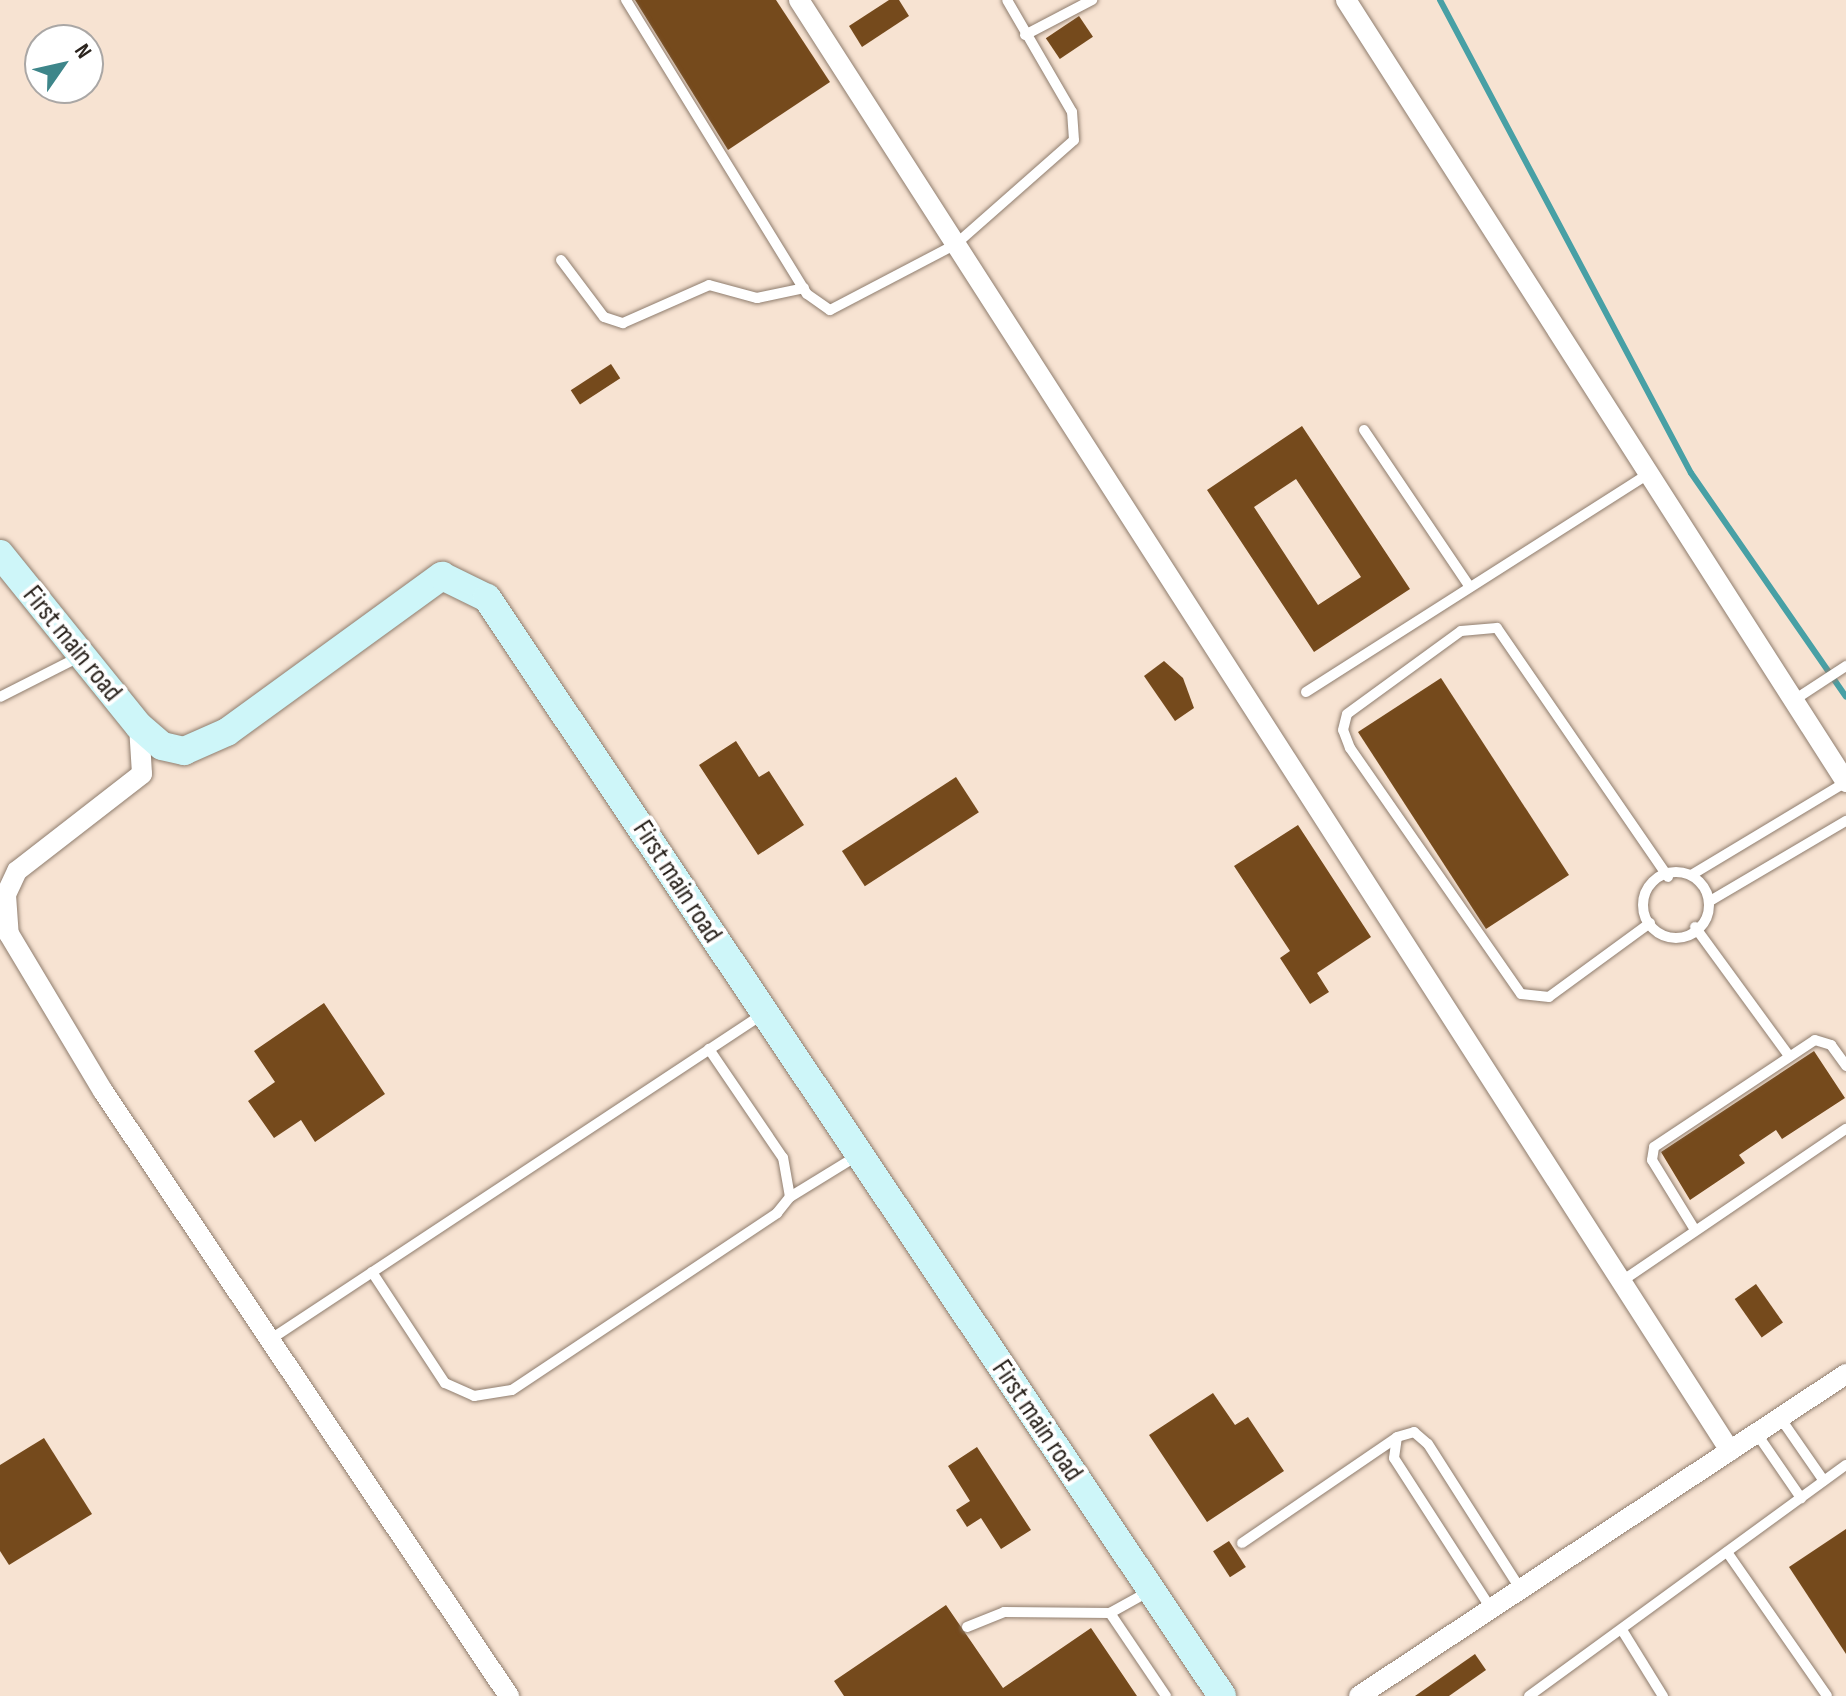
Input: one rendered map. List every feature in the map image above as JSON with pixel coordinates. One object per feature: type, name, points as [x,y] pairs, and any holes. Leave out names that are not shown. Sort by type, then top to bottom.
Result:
[{"type":"street","points":[[799,0],[1730,1451]]},
{"type":"street","points":[[1346,0],[1645,476],[1791,703],[1846,782]]},
{"type":"street","name":"First main road","points":[[0,554],[139,726],[173,750],[212,742],[442,576],[487,598],[1222,1696]]},
{"type":"street","points":[[139,726],[142,774],[17,871],[6,895],[9,934],[103,1091],[509,1696]]},
{"type":"street","points":[[1359,1696],[1519,1587],[1846,1374]]},
{"type":"lane","points":[[626,0],[804,288],[819,307],[844,308],[956,244],[1074,140],[1072,112],[1007,0]]},
{"type":"lane","points":[[1025,35],[1092,0]]},
{"type":"lane","points":[[561,260],[604,317],[623,323],[709,285],[757,298],[804,288]]},
{"type":"lane","points":[[1364,430],[1470,587]]},
{"type":"lane","points":[[1306,692],[1645,476]]},
{"type":"lane","points":[[1650,923],[1549,997],[1521,994],[1350,748],[1343,730],[1347,714],[1461,631],[1497,628],[1668,877]]},
{"type":"lane","points":[[0,697],[81,656]]},
{"type":"lane","points":[[1791,703],[1846,666]]},
{"type":"lane","points":[[1693,874],[1846,782]]},
{"type":"lane","points":[[1710,901],[1846,821]]},
{"type":"lane","points":[[1684,870],[1693,874],[1710,901],[1712,912],[1695,927],[1669,941],[1650,923],[1640,896],[1684,870]]},
{"type":"lane","points":[[1695,927],[1789,1056]]},
{"type":"lane","points":[[271,1339],[763,1014]]},
{"type":"lane","points":[[1695,1230],[1652,1160],[1654,1147],[1789,1056],[1823,1041],[1846,1066]]},
{"type":"lane","points":[[709,1049],[783,1158],[790,1197]]},
{"type":"lane","points":[[1622,1281],[1846,1129]]},
{"type":"lane","points":[[372,1272],[445,1383],[458,1394],[494,1395],[512,1390],[764,1222],[790,1197],[858,1155]]},
{"type":"lane","points":[[1781,1419],[1824,1481]]},
{"type":"lane","points":[[1242,1543],[1397,1437],[1414,1432],[1428,1444],[1519,1587]]},
{"type":"lane","points":[[1757,1434],[1801,1498]]},
{"type":"lane","points":[[1397,1437],[1394,1458],[1490,1607]]},
{"type":"lane","points":[[1529,1696],[1846,1465]]},
{"type":"lane","points":[[1727,1552],[1827,1696]]},
{"type":"lane","points":[[967,1627],[1004,1612],[1110,1613],[1151,1590]]},
{"type":"lane","points":[[1110,1613],[1166,1696]]},
{"type":"lane","points":[[1622,1630],[1663,1696]]},
{"type":"building","points":[[635,0],[776,0],[830,82],[728,150]]},
{"type":"building","points":[[889,0],[899,0],[909,16],[862,47],[849,26]]},
{"type":"building","points":[[1079,16],[1093,37],[1060,59],[1046,38]]},
{"type":"building","points":[[611,364],[620,378],[580,404],[571,390]]},
{"type":"building","points":[[1302,426],[1410,589],[1314,652],[1207,490]],"holes":[[[1296,479],[1361,577],[1318,605],[1254,507]]]},
{"type":"building","points":[[1164,661],[1183,678],[1194,708],[1175,721],[1144,676]]},
{"type":"building","points":[[1441,678],[1569,875],[1486,929],[1358,732]]},
{"type":"building","points":[[736,741],[759,777],[769,771],[804,825],[758,855],[699,765]]},
{"type":"building","points":[[956,777],[979,812],[865,886],[842,851]]},
{"type":"building","points":[[1298,825],[1371,937],[1317,973],[1329,992],[1310,1004],[1280,958],[1290,951],[1234,866]]},
{"type":"building","points":[[324,1003],[385,1094],[315,1142],[301,1120],[274,1138],[248,1101],[275,1082],[254,1051]]},
{"type":"building","points":[[1814,1051],[1845,1098],[1782,1139],[1776,1130],[1739,1155],[1745,1163],[1690,1200],[1661,1152]]},
{"type":"building","points":[[1756,1284],[1783,1323],[1762,1337],[1735,1299]]},
{"type":"building","points":[[1213,1393],[1235,1425],[1248,1417],[1284,1471],[1207,1522],[1149,1435]]},
{"type":"building","points":[[44,1438],[92,1514],[9,1565],[0,1551],[0,1465]]},
{"type":"building","points":[[977,1447],[1031,1530],[1001,1549],[981,1518],[967,1527],[956,1510],[970,1501],[948,1466]]},
{"type":"building","points":[[1846,1529],[1846,1654],[1789,1567]]},
{"type":"building","points":[[1229,1541],[1246,1567],[1230,1577],[1213,1551]]},
{"type":"building","points":[[946,1605],[1003,1688],[1091,1628],[1137,1696],[844,1696],[834,1681]]},
{"type":"building","points":[[1475,1654],[1486,1670],[1449,1696],[1415,1696]]},
{"type":"waterway","points":[[1440,0],[1691,473],[1846,697]]}]
